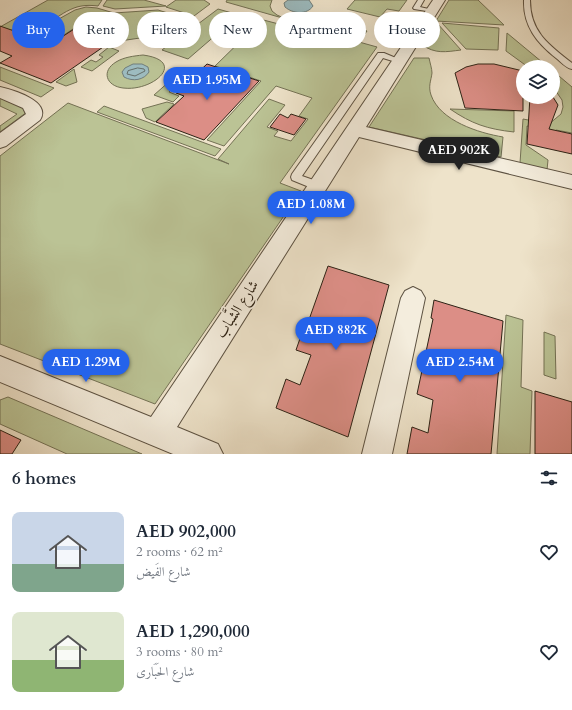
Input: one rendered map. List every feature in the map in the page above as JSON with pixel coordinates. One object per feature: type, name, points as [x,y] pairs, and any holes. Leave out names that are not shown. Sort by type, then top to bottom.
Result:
[{"type":"street","name":"شارع الشَّباب","points":[[157,433],[400,61],[430,4]]},
{"type":"street","points":[[0,92],[29,104],[32,106],[34,113],[34,116],[0,142]]},
{"type":"street","points":[[354,130],[572,182]]},
{"type":"street","points":[[377,454],[413,298]]},
{"type":"street","points":[[0,369],[208,454]]},
{"type":"lane","points":[[527,0],[527,17],[536,34],[572,67]]},
{"type":"lane","points":[[318,186],[296,177],[381,55],[400,61]]},
{"type":"green space","points":[[48,0],[102,0],[98,6],[80,6],[65,12],[27,12]]},
{"type":"green space","points":[[107,0],[144,0],[166,6],[115,9],[103,6]]},
{"type":"green space","points":[[176,0],[204,0],[210,4],[199,12],[182,12],[166,7]]},
{"type":"green space","points":[[227,0],[272,0],[270,6],[275,16],[267,14],[267,12],[261,12],[226,2]]},
{"type":"green space","points":[[355,0],[407,0],[399,11],[387,9],[384,12],[374,12],[374,16],[366,14],[366,12],[347,9]]},
{"type":"green space","points":[[449,0],[478,0],[504,25],[440,21],[440,15]]},
{"type":"green space","points":[[86,7],[97,8],[111,12],[73,12],[73,29],[65,34],[65,16],[75,10]]},
{"type":"green space","points":[[218,9],[228,12],[214,12]]},
{"type":"green space","points":[[158,10],[164,12],[137,12],[137,38],[129,40],[129,12]]},
{"type":"green space","points":[[209,16],[209,41],[201,48],[201,22]]},
{"type":"green space","points":[[12,20],[12,30],[0,37],[0,27]]},
{"type":"green space","points":[[267,21],[275,23],[275,48],[366,48],[366,44],[376,48],[280,183],[301,191],[155,404],[0,344],[0,156],[68,103],[229,164],[218,159],[269,99],[285,105],[267,127],[278,131],[274,136],[291,141],[308,119],[299,116],[312,98],[276,86],[224,146],[207,140],[261,81],[215,66],[233,48],[267,48]]},
{"type":"green space","points":[[442,23],[499,28],[498,50],[466,49]]},
{"type":"green space","points":[[440,26],[461,50],[445,52],[427,48],[440,48]]},
{"type":"green space","points":[[507,33],[540,60],[518,60],[506,51]]},
{"type":"green space","points":[[108,48],[119,51],[92,71],[81,67],[91,60],[96,62],[103,57],[99,55]]},
{"type":"green space","points":[[165,48],[201,48],[188,59],[162,50]]},
{"type":"green space","points":[[143,55],[156,58],[163,63],[164,69],[161,75],[154,81],[134,88],[123,88],[117,87],[109,81],[107,74],[108,70],[116,62],[133,56]]},
{"type":"green space","points":[[414,58],[429,58],[432,73],[430,92],[436,104],[443,112],[451,119],[472,129],[503,137],[501,157],[369,127]]},
{"type":"green space","points":[[0,67],[54,88],[41,97],[0,80]]},
{"type":"green space","points":[[74,69],[77,82],[66,86],[56,82]]},
{"type":"green space","points":[[179,73],[186,75],[181,81],[192,85],[188,88],[177,84],[169,92],[179,96],[173,102],[154,95]]},
{"type":"green space","points":[[560,77],[572,87],[572,133],[556,130],[555,132],[527,126],[526,145],[548,160],[547,170],[520,163],[523,119],[549,124],[561,114],[563,107],[560,97]]},
{"type":"green space","points":[[0,98],[26,109],[27,112],[0,132],[0,126],[17,114],[0,106]]},
{"type":"green space","points":[[167,102],[174,104],[155,122],[146,118],[142,109]]},
{"type":"green space","points":[[104,106],[221,149],[215,156],[97,112]]},
{"type":"green space","points":[[450,109],[514,111],[514,132],[480,125]]},
{"type":"green space","points":[[506,315],[523,320],[521,387],[532,391],[530,454],[497,454]]},
{"type":"green space","points":[[544,332],[555,336],[556,379],[544,375]]},
{"type":"green space","points":[[8,397],[142,454],[67,454],[0,424],[0,400]]},
{"type":"water","points":[[288,0],[309,0],[313,6],[307,11],[296,12],[285,7],[284,3]]},
{"type":"water","points":[[133,64],[142,64],[148,67],[149,72],[144,77],[135,80],[127,79],[124,77],[122,72],[125,68]]},
{"type":"building","points":[[0,26],[12,30],[12,48],[65,48],[65,35],[73,30],[73,48],[102,48],[51,83],[0,63],[12,56],[0,51]]},
{"type":"building","points":[[207,64],[259,81],[204,140],[156,122],[184,96],[176,93]]},
{"type":"building","points":[[478,64],[494,64],[516,69],[516,104],[523,104],[523,111],[465,108],[455,73],[466,67]]},
{"type":"building","points":[[530,104],[557,104],[549,129],[572,134],[572,154],[527,144]]},
{"type":"building","points":[[280,114],[288,118],[291,114],[306,119],[294,135],[270,127]]},
{"type":"building","points":[[328,266],[389,285],[348,437],[276,408],[286,379],[300,385],[311,355],[296,350],[303,330],[305,331]]},
{"type":"building","points":[[434,300],[503,321],[491,454],[407,454],[412,427],[428,433],[433,400],[417,394],[433,319],[431,318]]},
{"type":"building","points":[[535,391],[572,402],[572,454],[535,454]]},
{"type":"building","points":[[0,430],[21,440],[12,454],[0,454]]}]
